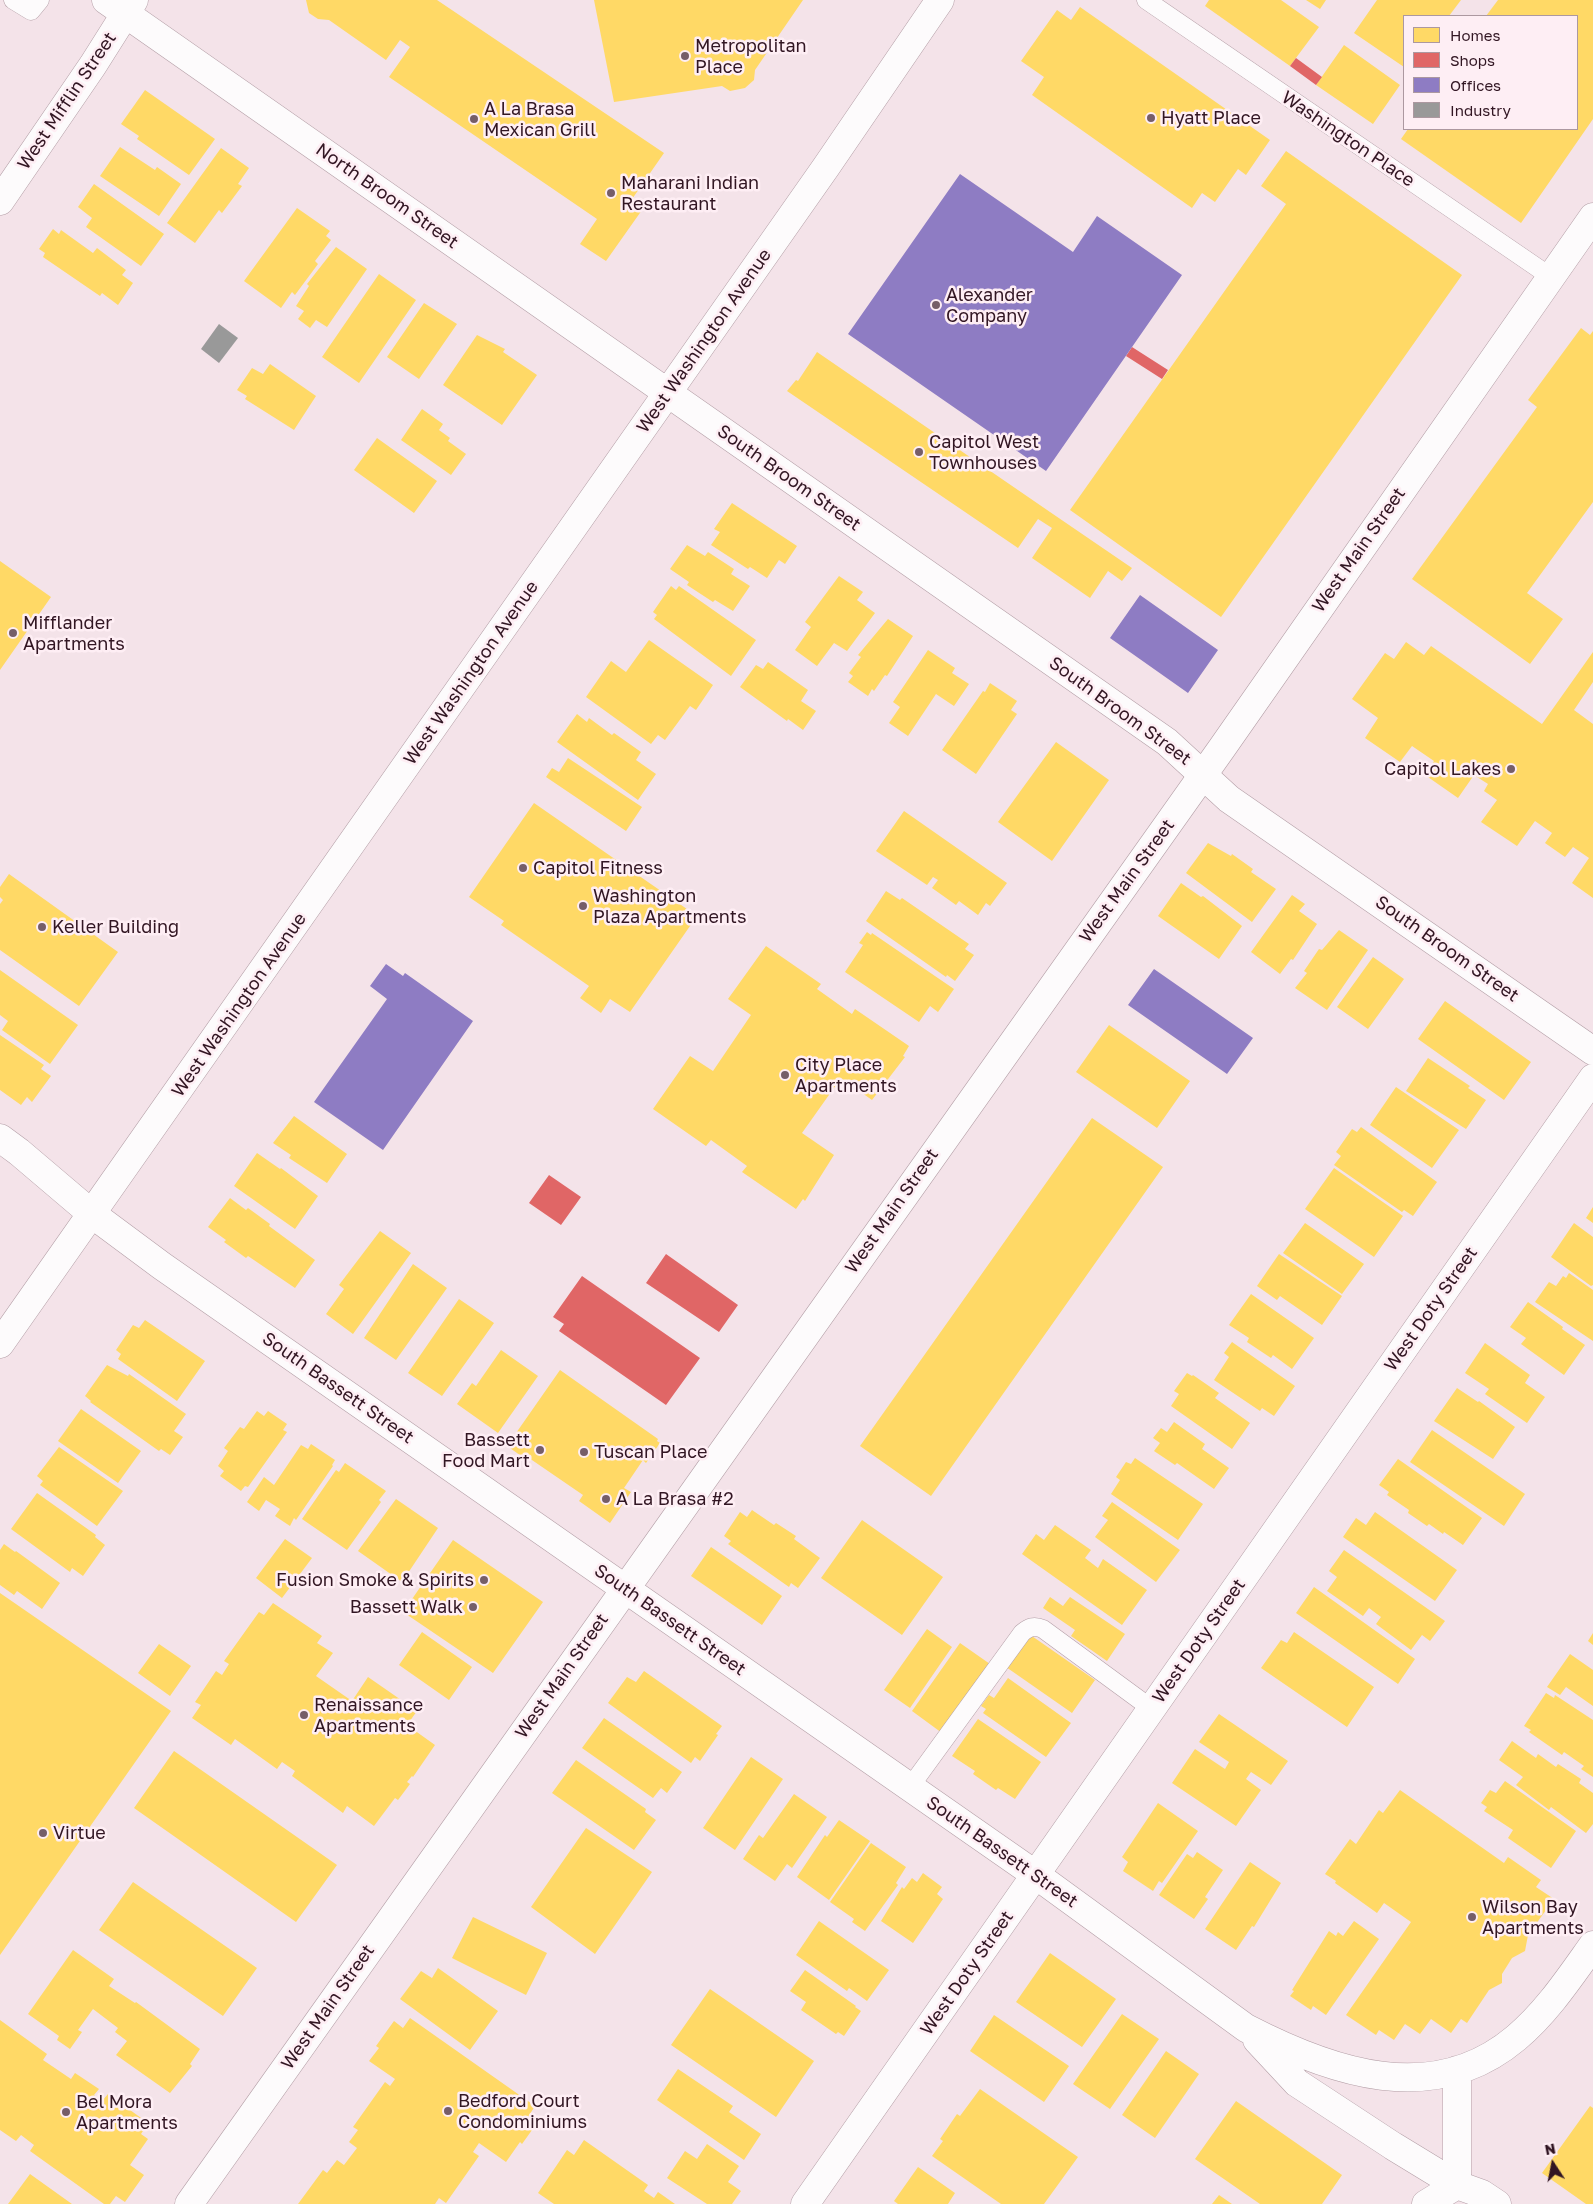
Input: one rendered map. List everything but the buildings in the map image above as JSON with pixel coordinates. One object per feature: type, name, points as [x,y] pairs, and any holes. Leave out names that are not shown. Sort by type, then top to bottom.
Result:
[{"type":"street","name":"West Washington Avenue","points":[[0,1344],[826,168],[940,0]]},
{"type":"street","name":"North Broom Street","points":[[122,4],[668,392]]},
{"type":"street","name":"West Mifflin Street","points":[[0,201],[93,65],[122,4]]},
{"type":"street","name":"West Main Street","points":[[189,2204],[1203,773],[1593,217]]},
{"type":"street","name":"South Broom Street","points":[[668,392],[1167,742],[1203,773],[1229,799],[1593,1051]]},
{"type":"street","name":"West Doty Street","points":[[805,2204],[1593,1078]]},
{"type":"street","name":"South Bassett Street","points":[[0,1138],[92,1214],[162,1266],[1036,1874],[1246,2028]]},
{"type":"street","points":[[1246,2028],[1282,2047],[1349,2071],[1375,2076],[1416,2078],[1457,2070],[1496,2052],[1516,2038],[1548,2005],[1593,1944]]},
{"type":"street","points":[[1246,2028],[1297,2083],[1393,2146],[1457,2185],[1482,2194],[1497,2204]]},
{"type":"street","points":[[1457,2070],[1457,2185]]},
{"type":"street","points":[[1426,2204],[1457,2185]]},
{"type":"lane","points":[[13,0],[31,11],[40,0]]},
{"type":"lane","name":"Washington Place","points":[[1146,0],[1551,277]]},
{"type":"lane","points":[[910,1787],[1022,1633],[1028,1628],[1036,1626],[1043,1629],[1152,1708]]},
{"type":"place","name":"Metropolitan Place","points":[[685,56]]},
{"type":"place","name":"Hyatt Place","points":[[1151,118]]},
{"type":"place","name":"A La Brasa Mexican Grill","points":[[474,119]]},
{"type":"place","name":"Maharani Indian Restaurant","points":[[611,193]]},
{"type":"place","name":"Alexander Company","points":[[936,305]]},
{"type":"place","name":"Capitol West Townhouses","points":[[919,452]]},
{"type":"place","name":"Mifflander Apartments","points":[[13,633]]},
{"type":"place","name":"Capitol Lakes","points":[[1511,769]]},
{"type":"place","name":"Capitol Fitness","points":[[523,868]]},
{"type":"place","name":"Washington Plaza Apartments","points":[[583,906]]},
{"type":"place","name":"Keller Building","points":[[42,927]]},
{"type":"place","name":"City Place Apartments","points":[[785,1075]]},
{"type":"place","name":"Bassett Food Mart","points":[[540,1450]]},
{"type":"place","name":"Tuscan Place","points":[[584,1452]]},
{"type":"place","name":"A La Brasa #2","points":[[606,1499]]},
{"type":"place","name":"Fusion Smoke & Spirits","points":[[484,1580]]},
{"type":"place","name":"Bassett Walk","points":[[473,1607]]},
{"type":"place","name":"Renaissance Apartments","points":[[304,1715]]},
{"type":"place","name":"Virtue","points":[[43,1833]]},
{"type":"place","name":"Wilson Bay Apartments","points":[[1472,1917]]},
{"type":"place","name":"Bedford Court Condominiums","points":[[448,2111]]},
{"type":"place","name":"Bel Mora Apartments","points":[[66,2112]]}]
